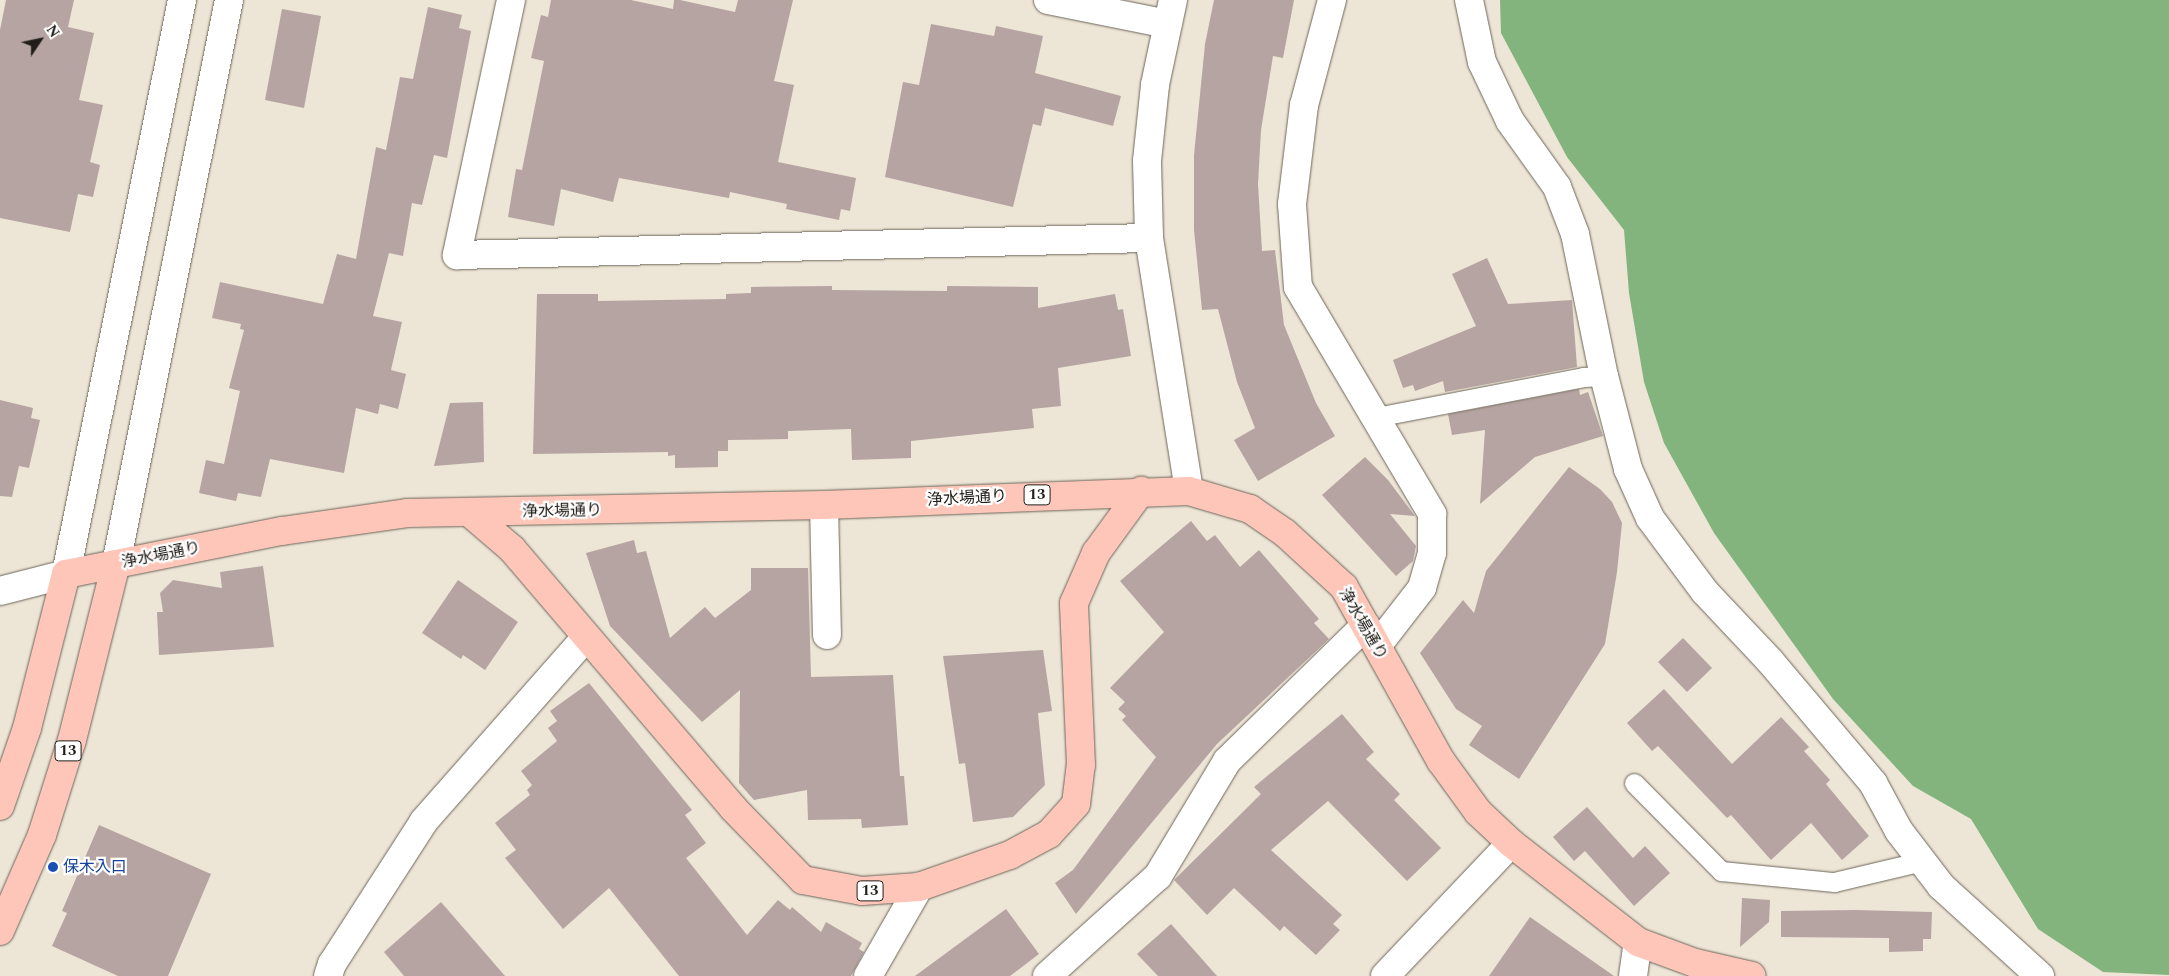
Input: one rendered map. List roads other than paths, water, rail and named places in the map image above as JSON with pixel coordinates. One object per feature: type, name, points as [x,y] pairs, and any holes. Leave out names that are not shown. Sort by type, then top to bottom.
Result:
[{"type":"main road","name":"浄水場通り","points":[[66,574],[282,531],[407,513],[470,514],[824,505],[1141,491],[1189,491],[1250,509],[1285,533],[1344,587],[1441,761],[1478,812],[1511,844],[1638,942],[1695,963],[1752,976]]},
{"type":"main road","name":"13","points":[[470,514],[512,549],[733,808],[802,880],[862,891],[919,887],[1010,855],[1050,834],[1076,804],[1081,764],[1074,603],[1096,553],[1122,521],[1141,491]]},
{"type":"main road","name":"13","points":[[0,930],[44,827],[72,740],[116,564]]},
{"type":"main road","points":[[0,806],[27,728],[66,574]]},
{"type":"street","points":[[0,591],[66,574],[182,0]]},
{"type":"street","points":[[116,564],[229,0]]},
{"type":"street","points":[[510,0],[457,255],[1149,238]]},
{"type":"street","points":[[1048,0],[1171,12],[1155,85],[1147,161],[1149,238],[1189,491]]},
{"type":"street","points":[[1047,976],[1158,876],[1227,761],[1371,636],[1422,588],[1432,543],[1432,514],[1298,287],[1292,204],[1304,106],[1332,0]]},
{"type":"street","points":[[1469,0],[1482,62],[1510,121],[1556,187],[1575,234],[1604,376],[1628,469],[1650,518],[1705,592],[1770,661],[1873,783],[1899,831],[1941,886],[2040,976]]},
{"type":"street","points":[[824,505],[827,635]]},
{"type":"street","points":[[334,972],[424,821],[586,637]]},
{"type":"street","points":[[1385,976],[1511,844]]},
{"type":"street","points":[[868,976],[919,887]]},
{"type":"street","points":[[1633,976],[1638,942]]},
{"type":"lane","points":[[1376,418],[1583,377],[1604,376]]},
{"type":"lane","points":[[1634,783],[1721,871],[1834,882],[1922,861]]},
{"type":"place","name":"保木入口","points":[[53,867]]}]
